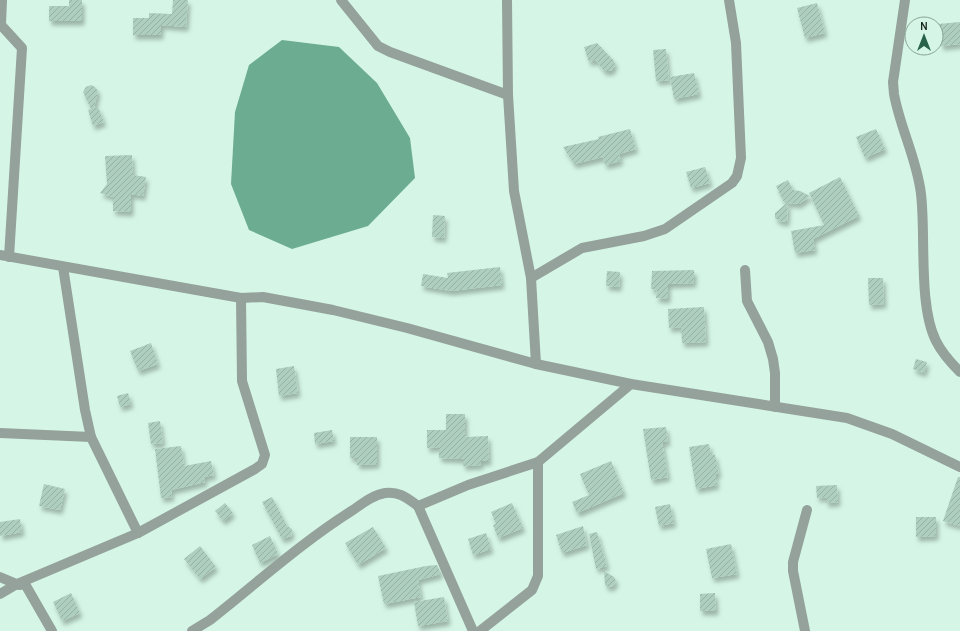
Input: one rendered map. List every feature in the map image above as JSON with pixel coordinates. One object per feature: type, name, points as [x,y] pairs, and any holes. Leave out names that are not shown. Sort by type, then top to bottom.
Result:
[{"type":"street","points":[[2,0],[0,24],[22,48],[5,256],[240,298],[263,297],[333,310],[407,328],[536,364],[631,384],[847,418],[892,434],[960,467]]},
{"type":"street","points":[[342,0],[378,46],[390,52],[508,95]]},
{"type":"street","points":[[507,0],[508,95],[514,191],[531,278],[536,364]]},
{"type":"street","points":[[531,278],[582,248],[644,236],[665,229],[732,183],[737,176],[741,158],[738,70],[729,0]]},
{"type":"street","points":[[905,0],[893,82],[894,94],[921,194],[926,300],[930,326],[936,341],[945,355],[960,372]]},
{"type":"street","points":[[63,267],[85,410],[91,437],[138,533]]},
{"type":"street","points":[[745,270],[747,301],[768,342],[773,358],[775,373],[775,407]]},
{"type":"street","points":[[0,594],[17,584],[138,533],[255,469],[265,459],[242,381],[240,298]]},
{"type":"street","points":[[418,506],[468,485],[538,462],[631,384]]},
{"type":"street","points":[[0,433],[91,437]]},
{"type":"street","points":[[480,631],[532,590],[536,583],[538,576],[538,462]]},
{"type":"street","points":[[192,631],[210,620],[328,525],[373,497],[384,493],[404,495],[418,506],[472,631]]},
{"type":"street","points":[[805,631],[793,571],[793,562],[807,510]]},
{"type":"street","points":[[0,577],[17,584],[26,584],[52,631]]},
{"type":"shaded area","points":[[282,40],[339,47],[377,83],[410,138],[415,178],[368,226],[292,249],[249,230],[231,184],[235,112],[249,65]]},
{"type":"building","points":[[69,0],[82,0],[82,21],[49,21],[49,6],[69,6]]},
{"type":"building","points":[[173,0],[188,0],[186,27],[161,25],[161,35],[133,35],[133,18],[149,18],[149,13],[172,14]]},
{"type":"building","points":[[817,3],[825,33],[805,38],[797,8]]},
{"type":"building","points":[[960,22],[960,44],[944,46],[944,23]]},
{"type":"building","points":[[597,43],[614,61],[615,65],[611,71],[604,71],[596,60],[589,62],[584,47]]},
{"type":"building","points":[[666,49],[669,80],[656,81],[653,50]]},
{"type":"building","points":[[694,73],[699,94],[674,99],[670,77]]},
{"type":"building","points":[[91,85],[98,91],[94,108],[98,107],[104,122],[93,126],[88,110],[91,109],[83,92],[86,87]]},
{"type":"building","points":[[630,129],[636,149],[619,154],[621,161],[605,165],[603,157],[574,164],[563,147],[599,139],[598,137]]},
{"type":"building","points":[[876,129],[885,149],[865,158],[856,137]]},
{"type":"building","points":[[132,155],[133,175],[146,177],[143,196],[131,194],[131,212],[113,211],[113,197],[100,193],[107,184],[105,156]]},
{"type":"building","points":[[705,167],[710,183],[691,188],[686,172]]},
{"type":"building","points":[[840,177],[859,216],[813,239],[815,250],[795,253],[791,231],[824,225],[809,193]]},
{"type":"building","points":[[788,180],[793,190],[800,191],[810,196],[799,204],[788,203],[787,222],[779,221],[775,218],[775,213],[788,202],[784,202],[776,186]]},
{"type":"building","points":[[433,215],[445,216],[444,238],[432,237]]},
{"type":"building","points":[[500,267],[502,285],[451,291],[421,286],[423,274],[448,278],[447,273]]},
{"type":"building","points":[[694,270],[694,283],[668,284],[668,299],[656,298],[657,290],[651,289],[652,271]]},
{"type":"building","points":[[607,271],[620,272],[619,287],[606,286]]},
{"type":"building","points":[[868,278],[883,278],[884,304],[869,305]]},
{"type":"building","points":[[704,307],[706,342],[682,343],[681,327],[669,328],[668,309]]},
{"type":"building","points":[[151,343],[158,364],[138,371],[130,351]]},
{"type":"building","points":[[916,359],[927,362],[924,373],[913,369]]},
{"type":"building","points":[[294,366],[298,393],[279,396],[276,369]]},
{"type":"building","points":[[128,393],[131,404],[120,407],[117,396]]},
{"type":"building","points":[[446,414],[465,414],[465,437],[488,436],[489,461],[481,461],[481,465],[463,466],[463,459],[439,458],[439,447],[427,448],[427,430],[446,430]]},
{"type":"building","points":[[160,421],[163,443],[151,444],[148,423]]},
{"type":"building","points":[[666,427],[668,442],[662,442],[668,477],[651,480],[643,429]]},
{"type":"building","points":[[332,430],[334,441],[315,444],[314,433]]},
{"type":"building","points":[[350,437],[377,437],[377,464],[357,465],[357,458],[350,458]]},
{"type":"building","points":[[709,444],[711,454],[715,455],[719,474],[715,474],[717,485],[696,489],[689,447]]},
{"type":"building","points":[[181,446],[184,466],[211,461],[214,475],[204,477],[205,482],[171,490],[172,497],[161,498],[155,449]]},
{"type":"building","points":[[611,461],[624,493],[577,513],[572,502],[589,495],[580,474]]},
{"type":"building","points":[[958,477],[960,477],[960,526],[943,521]]},
{"type":"building","points":[[44,484],[65,489],[60,510],[39,506]]},
{"type":"building","points":[[837,485],[838,502],[826,503],[826,497],[817,498],[816,486]]},
{"type":"building","points":[[272,497],[287,526],[292,529],[291,536],[282,539],[262,502]]},
{"type":"building","points":[[225,503],[233,513],[223,521],[215,511]]},
{"type":"building","points":[[512,503],[523,528],[498,538],[493,525],[496,524],[491,512]]},
{"type":"building","points":[[670,504],[674,523],[659,526],[655,507]]},
{"type":"building","points":[[916,517],[936,517],[936,536],[916,537]]},
{"type":"building","points":[[20,519],[22,532],[0,536],[0,522]]},
{"type":"building","points":[[583,526],[587,545],[562,553],[556,535]]},
{"type":"building","points":[[373,527],[386,548],[358,565],[345,543]]},
{"type":"building","points":[[597,532],[607,566],[596,569],[589,534]]},
{"type":"building","points":[[486,533],[491,549],[473,555],[468,539]]},
{"type":"building","points":[[270,536],[278,554],[260,563],[252,545]]},
{"type":"building","points":[[731,544],[737,574],[712,578],[706,549]]},
{"type":"building","points":[[200,546],[216,567],[200,579],[184,559]]},
{"type":"building","points":[[437,565],[441,574],[418,580],[421,597],[384,604],[378,576]]},
{"type":"building","points":[[604,571],[614,577],[616,581],[613,586],[608,587],[605,585]]},
{"type":"building","points":[[71,593],[80,613],[62,621],[53,602]]},
{"type":"building","points":[[715,593],[716,611],[700,611],[700,594]]},
{"type":"building","points":[[444,597],[448,621],[418,626],[414,602]]}]
